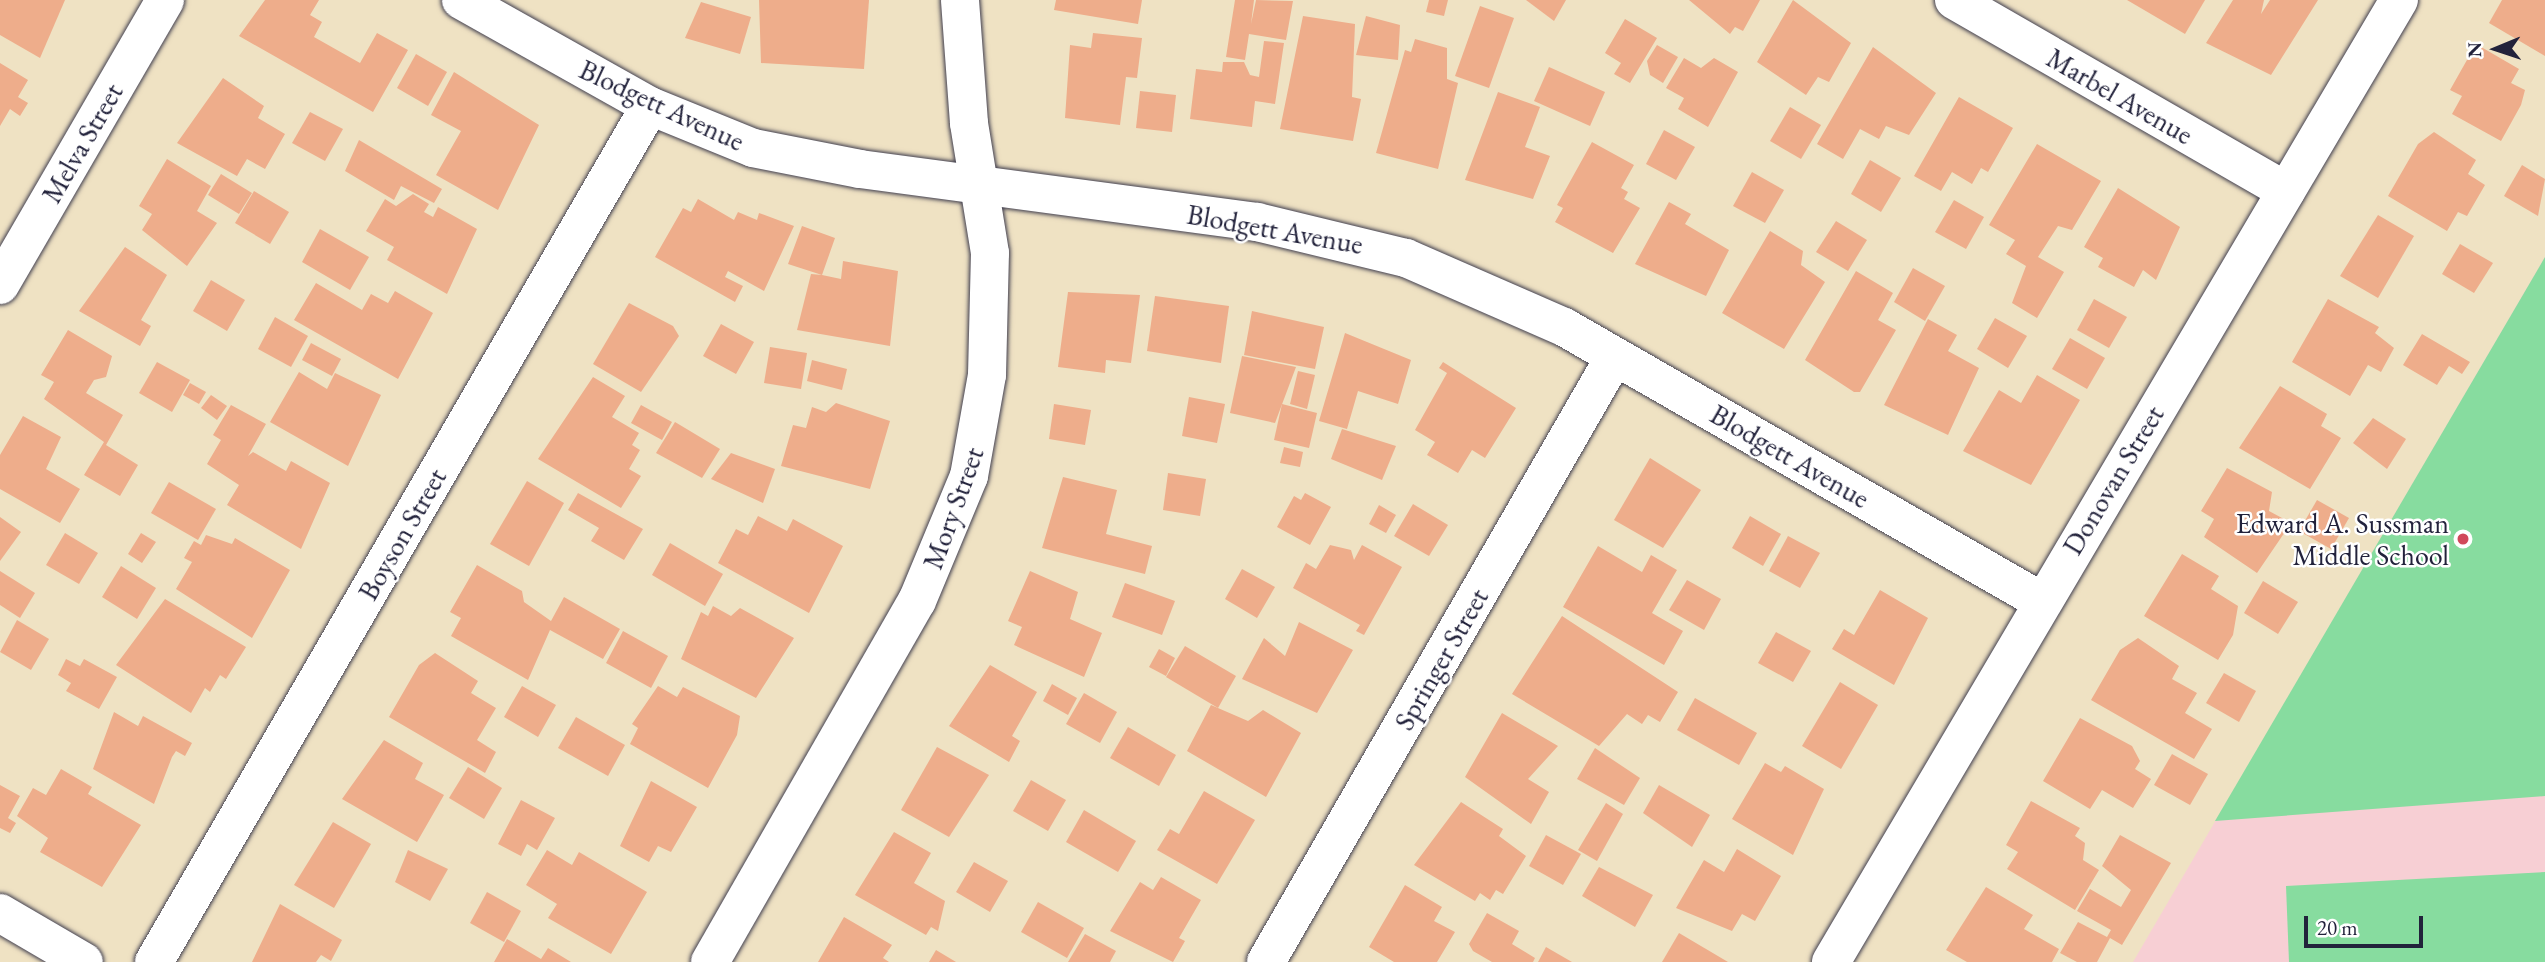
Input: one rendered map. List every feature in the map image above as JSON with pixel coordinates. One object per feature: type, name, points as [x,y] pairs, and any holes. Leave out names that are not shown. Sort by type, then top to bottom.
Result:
[{"type":"street","name":"Melva Street","points":[[0,285],[165,0]]},
{"type":"street","name":"Blodgett Avenue","points":[[461,0],[650,106],[753,148],[979,185],[1257,222],[1368,245],[1500,296],[1615,356],[2041,601]]},
{"type":"street","name":"Mory Street","points":[[710,962],[916,601],[951,528],[981,426],[987,375],[990,253],[979,185],[960,0]]},
{"type":"street","name":"Marbel Avenue","points":[[1954,0],[2286,191]]},
{"type":"street","name":"Donovan Street","points":[[1831,962],[2041,601],[2399,0]]},
{"type":"street","name":"Boyson Street","points":[[154,962],[650,106]]},
{"type":"street","name":"Springer Street","points":[[1266,962],[1615,356]]},
{"type":"street","points":[[0,913],[84,962]]},
{"type":"shaded area","name":"Edward A. Sussman Middle School","points":[[2545,257],[2545,962],[2133,962]]},
{"type":"green space","name":"Edward A. Sussman Middle School","points":[[2545,257],[2545,796],[2215,821]]},
{"type":"green space","points":[[2545,872],[2545,962],[2289,962],[2286,886]]},
{"type":"building","points":[[0,0],[65,0],[40,58],[0,35]]},
{"type":"building","points":[[265,0],[319,0],[310,15],[322,22],[314,37],[360,63],[377,33],[408,50],[373,112],[239,36]]},
{"type":"building","points":[[759,0],[869,0],[864,69],[761,63]]},
{"type":"building","points":[[1056,0],[1142,0],[1138,24],[1054,10]]},
{"type":"building","points":[[1235,0],[1254,0],[1251,24],[1256,0],[1293,1],[1286,40],[1249,34],[1245,60],[1226,57]]},
{"type":"building","points":[[1429,0],[1448,0],[1444,16],[1426,12]]},
{"type":"building","points":[[1526,0],[1566,0],[1554,21]]},
{"type":"building","points":[[1689,0],[1760,0],[1743,31],[1735,27],[1730,34]]},
{"type":"building","points":[[1793,0],[1851,43],[1829,82],[1818,77],[1806,95],[1757,62]]},
{"type":"building","points":[[2127,0],[2205,0],[2185,34]]},
{"type":"building","points":[[2233,0],[2264,0],[2261,14],[2270,0],[2318,0],[2271,75],[2206,43]]},
{"type":"building","points":[[2502,0],[2545,0],[2545,56],[2489,23]]},
{"type":"building","points":[[701,2],[751,17],[740,54],[685,38]]},
{"type":"building","points":[[1480,6],[1514,18],[1489,88],[1455,76]]},
{"type":"building","points":[[1303,16],[1355,24],[1352,97],[1361,99],[1353,141],[1280,129]]},
{"type":"building","points":[[1366,16],[1400,25],[1398,60],[1356,55]]},
{"type":"building","points":[[1625,19],[1657,38],[1630,83],[1614,74],[1621,63],[1605,53]]},
{"type":"building","points":[[1093,33],[1142,38],[1137,78],[1126,77],[1120,125],[1065,118],[1070,45],[1091,48]]},
{"type":"building","points":[[1415,39],[1447,48],[1447,79],[1458,83],[1438,169],[1376,153],[1405,50],[1411,52]]},
{"type":"building","points":[[1264,41],[1284,43],[1275,104],[1255,101],[1252,127],[1190,119],[1196,69],[1222,72],[1223,62],[1244,62],[1250,75],[1259,77]]},
{"type":"building","points":[[2476,44],[2519,69],[2511,83],[2525,90],[2521,105],[2501,141],[2452,114],[2462,96],[2450,90]]},
{"type":"building","points":[[1657,45],[1678,57],[1663,83],[1650,75],[1647,61]]},
{"type":"building","points":[[1873,47],[1936,93],[1909,135],[1886,126],[1879,139],[1860,129],[1843,159],[1817,144]]},
{"type":"building","points":[[416,54],[447,72],[428,106],[397,88]]},
{"type":"building","points":[[1684,58],[1701,68],[1714,58],[1738,72],[1708,127],[1678,109],[1684,98],[1666,88]]},
{"type":"building","points":[[0,63],[28,80],[18,97],[28,103],[20,116],[10,109],[0,126]]},
{"type":"building","points":[[1549,67],[1605,92],[1590,126],[1534,101]]},
{"type":"building","points":[[454,72],[539,125],[498,210],[436,175],[461,131],[431,115]]},
{"type":"building","points":[[223,78],[264,106],[258,118],[285,134],[265,169],[247,159],[237,176],[177,143]]},
{"type":"building","points":[[1140,91],[1176,95],[1172,132],[1136,128]]},
{"type":"building","points":[[1498,92],[1540,107],[1525,147],[1550,156],[1533,199],[1465,180]]},
{"type":"building","points":[[1959,97],[2013,128],[1988,172],[1981,168],[1972,184],[1952,172],[1941,191],[1914,176]]},
{"type":"building","points":[[1790,107],[1821,125],[1801,159],[1770,141]]},
{"type":"building","points":[[310,112],[343,129],[325,161],[292,143]]},
{"type":"building","points":[[1664,130],[1695,147],[1676,180],[1646,164]]},
{"type":"building","points":[[2434,132],[2476,160],[2468,174],[2485,185],[2467,216],[2458,212],[2447,231],[2388,196],[2418,144]]},
{"type":"building","points":[[359,140],[442,189],[434,203],[401,186],[394,200],[345,171]]},
{"type":"building","points":[[1592,142],[1634,165],[1621,188],[1628,192],[1624,199],[1640,208],[1613,253],[1555,222],[1563,208],[1557,205]]},
{"type":"building","points":[[2037,144],[2101,181],[2072,230],[2058,226],[2038,257],[2064,272],[2037,318],[2012,303],[2026,266],[2006,254],[2015,240],[1989,225]]},
{"type":"building","points":[[167,159],[211,186],[197,211],[217,223],[187,266],[142,230],[152,214],[139,206]]},
{"type":"building","points":[[1870,160],[1901,178],[1881,212],[1851,194]]},
{"type":"building","points":[[2522,165],[2545,179],[2538,216],[2504,196]]},
{"type":"building","points":[[1752,172],[1784,190],[1765,223],[1733,206]]},
{"type":"building","points":[[221,174],[252,193],[239,214],[208,195]]},
{"type":"building","points":[[2118,188],[2180,227],[2156,280],[2143,270],[2134,287],[2098,267],[2103,258],[2084,247]]},
{"type":"building","points":[[254,191],[289,212],[270,244],[235,223]]},
{"type":"building","points":[[413,194],[429,204],[424,212],[433,217],[438,207],[477,229],[447,294],[387,260],[394,247],[366,231],[385,199],[396,206]]},
{"type":"building","points":[[698,199],[734,220],[738,212],[757,220],[759,213],[794,226],[764,291],[728,271],[725,277],[743,286],[735,302],[655,257],[683,208],[691,212]]},
{"type":"building","points":[[1954,200],[1984,217],[1966,249],[1935,232]]},
{"type":"building","points":[[1669,202],[1691,214],[1685,224],[1729,250],[1706,296],[1635,264]]},
{"type":"building","points":[[2378,215],[2414,236],[2378,298],[2340,276]]},
{"type":"building","points":[[1836,221],[1867,240],[1848,271],[1816,252]]},
{"type":"building","points":[[802,226],[835,238],[822,275],[788,264]]},
{"type":"building","points":[[320,229],[369,257],[350,290],[302,262]]},
{"type":"building","points":[[1770,231],[1803,251],[1801,265],[1825,282],[1784,349],[1722,313]]},
{"type":"building","points":[[2460,244],[2493,263],[2474,293],[2442,274]]},
{"type":"building","points":[[125,247],[167,275],[141,320],[151,326],[140,346],[79,311]]},
{"type":"building","points":[[843,261],[898,271],[890,346],[797,330],[811,274],[841,279]]},
{"type":"building","points":[[1913,268],[1945,286],[1925,321],[1894,302]]},
{"type":"building","points":[[1856,271],[1893,293],[1878,320],[1896,330],[1860,392],[1854,392],[1805,360]]},
{"type":"building","points":[[211,280],[245,300],[227,331],[193,311]]},
{"type":"building","points":[[316,283],[362,310],[371,294],[388,303],[395,291],[433,313],[398,379],[294,320]]},
{"type":"building","points":[[1068,292],[1140,295],[1131,363],[1106,360],[1105,373],[1058,367]]},
{"type":"building","points":[[1155,296],[1229,306],[1221,363],[1147,351]]},
{"type":"building","points":[[2094,299],[2127,317],[2109,348],[2077,330]]},
{"type":"building","points":[[2328,299],[2379,327],[2375,333],[2394,348],[2381,372],[2368,365],[2350,396],[2292,362]]},
{"type":"building","points":[[629,303],[673,326],[679,336],[641,392],[593,364]]},
{"type":"building","points":[[1252,311],[1324,327],[1315,369],[1244,355]]},
{"type":"building","points":[[275,317],[308,336],[291,367],[258,349]]},
{"type":"building","points":[[1995,318],[2027,336],[2008,368],[1977,349]]},
{"type":"building","points":[[1928,319],[1957,335],[1948,351],[1979,368],[1948,435],[1884,405]]},
{"type":"building","points":[[721,324],[754,342],[736,374],[703,356]]},
{"type":"building","points":[[68,330],[112,356],[106,377],[94,380],[86,393],[123,415],[106,445],[138,465],[120,496],[84,475],[104,442],[44,399],[54,382],[41,375]]},
{"type":"building","points":[[1345,333],[1411,360],[1398,404],[1358,391],[1347,429],[1319,421]]},
{"type":"building","points":[[2422,334],[2470,362],[2462,374],[2449,366],[2437,385],[2403,365]]},
{"type":"building","points":[[2070,338],[2105,358],[2087,389],[2052,369]]},
{"type":"building","points":[[311,343],[341,359],[332,376],[302,360]]},
{"type":"building","points":[[770,347],[807,353],[801,389],[764,383]]},
{"type":"building","points":[[1242,356],[1296,367],[1275,423],[1230,413]]},
{"type":"building","points":[[812,360],[847,369],[842,390],[807,381]]},
{"type":"building","points":[[157,362],[190,380],[172,412],[139,393]]},
{"type":"building","points":[[1443,362],[1516,408],[1485,458],[1472,450],[1458,473],[1427,455],[1435,442],[1415,430],[1447,373],[1439,368]]},
{"type":"building","points":[[1298,371],[1315,375],[1307,409],[1290,404]]},
{"type":"building","points":[[299,372],[327,389],[335,373],[381,395],[348,466],[270,422]]},
{"type":"building","points":[[2037,375],[2080,400],[2031,485],[1963,451],[1999,390],[2021,403]]},
{"type":"building","points":[[593,377],[625,396],[612,417],[639,433],[632,445],[640,450],[629,469],[641,476],[621,508],[538,459]]},
{"type":"building","points":[[190,383],[206,392],[199,404],[183,395]]},
{"type":"building","points":[[2280,386],[2327,414],[2321,426],[2341,438],[2310,489],[2239,448]]},
{"type":"building","points":[[211,395],[227,406],[217,420],[201,408]]},
{"type":"building","points":[[1189,397],[1225,404],[1217,443],[1182,436]]},
{"type":"building","points":[[836,403],[890,421],[870,489],[781,466],[793,425],[806,428],[812,407],[826,412]]},
{"type":"building","points":[[1054,404],[1091,410],[1085,445],[1049,439]]},
{"type":"building","points":[[1282,404],[1317,413],[1309,448],[1274,440]]},
{"type":"building","points":[[231,405],[266,424],[248,456],[253,452],[286,471],[291,461],[330,483],[301,549],[227,505],[239,485],[207,464],[221,440],[213,435]]},
{"type":"building","points":[[641,405],[672,422],[662,440],[631,423]]},
{"type":"building","points":[[23,416],[61,437],[46,469],[80,489],[60,523],[0,489],[0,455]]},
{"type":"building","points":[[2373,418],[2406,439],[2387,469],[2353,443]]},
{"type":"building","points":[[675,422],[720,449],[702,478],[656,453]]},
{"type":"building","points":[[1342,429],[1396,446],[1382,480],[1331,459]]},
{"type":"building","points":[[1284,447],[1303,452],[1300,467],[1280,463]]},
{"type":"building","points":[[731,453],[775,469],[763,503],[711,479]]},
{"type":"building","points":[[1650,458],[1701,490],[1663,548],[1614,520]]},
{"type":"building","points":[[2227,468],[2272,492],[2269,511],[2291,523],[2257,573],[2204,537],[2214,519],[2201,511]]},
{"type":"building","points":[[1168,473],[1206,479],[1200,516],[1163,510]]},
{"type":"building","points":[[1063,477],[1117,490],[1106,534],[1152,546],[1145,574],[1042,548]]},
{"type":"building","points":[[527,481],[564,503],[529,566],[490,544]]},
{"type":"building","points":[[169,482],[216,509],[198,540],[151,513]]},
{"type":"building","points":[[578,493],[643,529],[624,560],[591,541],[599,528],[568,510]]},
{"type":"building","points":[[1305,493],[1331,507],[1310,545],[1277,527],[1294,496],[1301,500]]},
{"type":"building","points":[[2317,500],[2349,518],[2331,549],[2299,531]]},
{"type":"building","points":[[1413,504],[1448,525],[1429,556],[1394,536]]},
{"type":"building","points":[[1379,505],[1396,515],[1386,533],[1369,524]]},
{"type":"building","points":[[758,516],[787,531],[793,519],[843,546],[809,613],[718,563],[736,529],[748,535]]},
{"type":"building","points":[[1750,516],[1781,534],[1763,566],[1732,548]]},
{"type":"building","points":[[0,517],[21,532],[0,561]]},
{"type":"building","points":[[65,533],[98,553],[79,584],[46,565]]},
{"type":"building","points":[[141,533],[156,542],[142,563],[128,554]]},
{"type":"building","points":[[206,535],[232,544],[235,538],[290,570],[252,638],[176,589],[192,562],[184,558],[194,541],[201,545]]},
{"type":"building","points":[[1788,536],[1820,553],[1800,588],[1769,571]]},
{"type":"building","points":[[670,543],[723,574],[705,606],[652,575]]},
{"type":"building","points":[[1330,545],[1351,550],[1354,560],[1362,545],[1402,567],[1364,635],[1356,631],[1360,625],[1293,588],[1306,563],[1316,569]]},
{"type":"building","points":[[1598,546],[1642,572],[1651,555],[1677,570],[1652,613],[1683,631],[1664,665],[1563,607]]},
{"type":"building","points":[[2182,554],[2219,576],[2211,589],[2238,606],[2233,635],[2218,660],[2144,616]]},
{"type":"building","points":[[477,565],[522,591],[524,602],[551,621],[564,597],[620,629],[603,659],[550,630],[528,680],[451,636],[461,618],[450,612]]},
{"type":"building","points":[[121,566],[156,588],[137,619],[102,597]]},
{"type":"building","points":[[1242,569],[1275,587],[1257,618],[1225,599]]},
{"type":"building","points":[[0,571],[35,593],[20,618],[0,605]]},
{"type":"building","points":[[1030,571],[1078,592],[1070,619],[1102,633],[1084,677],[1014,645],[1022,627],[1008,621]]},
{"type":"building","points":[[1687,580],[1721,599],[1704,630],[1669,610]]},
{"type":"building","points":[[2263,581],[2298,602],[2278,634],[2244,613]]},
{"type":"building","points":[[1125,583],[1175,601],[1162,635],[1112,617]]},
{"type":"building","points":[[1880,590],[1928,618],[1894,685],[1832,649],[1844,629],[1854,635]]},
{"type":"building","points":[[165,599],[246,647],[226,679],[220,675],[210,692],[205,688],[191,713],[116,665]]},
{"type":"building","points":[[713,606],[731,616],[740,608],[794,638],[756,698],[681,659],[701,612],[708,616]]},
{"type":"building","points":[[1562,616],[1678,692],[1660,722],[1648,715],[1642,724],[1627,714],[1599,746],[1512,694]]},
{"type":"building","points":[[17,620],[49,639],[31,670],[0,652]]},
{"type":"building","points":[[1299,622],[1353,650],[1317,713],[1242,679],[1264,638],[1285,656]]},
{"type":"building","points":[[623,631],[668,656],[651,688],[606,663]]},
{"type":"building","points":[[1776,632],[1811,651],[1793,682],[1758,663]]},
{"type":"building","points":[[2138,638],[2179,666],[2172,679],[2197,693],[2185,713],[2212,729],[2194,759],[2091,700],[2120,650]]},
{"type":"building","points":[[1185,646],[1236,676],[1218,708],[1166,677]]},
{"type":"building","points":[[1159,649],[1175,658],[1166,676],[1149,667]]},
{"type":"building","points":[[435,653],[478,681],[471,693],[496,708],[477,740],[496,752],[485,773],[389,717],[419,665]]},
{"type":"building","points":[[66,659],[80,666],[84,659],[117,677],[99,709],[66,691],[71,683],[58,675]]},
{"type":"building","points":[[990,665],[1037,692],[1012,736],[1020,741],[1009,762],[949,726]]},
{"type":"building","points":[[2224,673],[2256,691],[2239,722],[2206,703]]},
{"type":"building","points":[[1840,682],[1878,705],[1841,769],[1802,746]]},
{"type":"building","points":[[1052,684],[1077,698],[1068,715],[1043,701]]},
{"type":"building","points":[[522,686],[556,705],[538,737],[504,717]]},
{"type":"building","points":[[658,686],[677,697],[683,687],[740,716],[737,735],[708,788],[630,744],[638,728],[632,724]]},
{"type":"building","points":[[1084,693],[1117,712],[1100,743],[1066,724]]},
{"type":"building","points":[[1695,698],[1757,733],[1739,765],[1677,730]]},
{"type":"building","points":[[1211,705],[1248,721],[1263,710],[1301,733],[1266,797],[1187,751]]},
{"type":"building","points":[[114,712],[138,726],[143,716],[192,743],[185,756],[176,751],[172,757],[154,804],[93,769]]},
{"type":"building","points":[[1502,713],[1558,746],[1528,779],[1549,792],[1531,824],[1465,777]]},
{"type":"building","points":[[576,717],[625,745],[608,776],[558,748]]},
{"type":"building","points":[[2080,718],[2132,746],[2140,761],[2135,769],[2151,779],[2133,808],[2102,790],[2090,809],[2043,781]]},
{"type":"building","points":[[1128,727],[1176,755],[1159,786],[1110,758]]},
{"type":"building","points":[[384,740],[423,763],[415,779],[444,795],[417,842],[342,799]]},
{"type":"building","points":[[937,747],[989,775],[949,837],[901,810]]},
{"type":"building","points":[[1595,748],[1640,778],[1624,805],[1577,779]]},
{"type":"building","points":[[2172,754],[2208,774],[2190,805],[2154,785]]},
{"type":"building","points":[[1765,763],[1781,772],[1785,766],[1824,789],[1793,855],[1732,819]]},
{"type":"building","points":[[468,767],[502,788],[484,819],[449,798]]},
{"type":"building","points":[[61,769],[92,787],[88,794],[141,825],[102,887],[40,852],[48,838],[17,816],[33,788],[46,795]]},
{"type":"building","points":[[1031,780],[1066,800],[1048,831],[1013,811]]},
{"type":"building","points":[[651,781],[697,807],[671,852],[658,846],[649,862],[620,846]]},
{"type":"building","points":[[0,785],[20,796],[8,818],[16,823],[10,833],[0,828]]},
{"type":"building","points":[[1659,785],[1710,815],[1692,847],[1643,813]]},
{"type":"building","points":[[1204,791],[1255,820],[1217,884],[1157,850],[1170,829],[1179,834]]},
{"type":"building","points":[[521,800],[555,818],[537,850],[527,844],[521,856],[498,844]]},
{"type":"building","points":[[2031,801],[2080,828],[2075,836],[2085,843],[2083,860],[2099,870],[2075,910],[2007,869],[2018,852],[2006,845]]},
{"type":"building","points":[[1461,802],[1503,829],[1499,836],[1526,856],[1503,894],[1496,890],[1490,900],[1480,893],[1475,901],[1414,865]]},
{"type":"building","points":[[1606,803],[1623,814],[1597,861],[1578,850]]},
{"type":"building","points":[[1084,810],[1136,841],[1118,872],[1066,842]]},
{"type":"building","points":[[333,822],[371,844],[334,908],[294,885]]},
{"type":"building","points":[[894,832],[931,853],[914,883],[945,901],[938,931],[931,927],[926,935],[855,895]]},
{"type":"building","points":[[1546,835],[1581,854],[1563,885],[1529,866]]},
{"type":"building","points":[[2120,835],[2171,863],[2122,945],[2110,938],[2097,962],[2077,962],[2060,953],[2078,922],[2107,937],[2111,930],[2077,911],[2090,889],[2121,907],[2131,890],[2102,866]]},
{"type":"building","points":[[1737,849],[1781,876],[1755,921],[1742,914],[1732,931],[1676,908],[1704,860],[1724,872]]},
{"type":"building","points":[[408,850],[448,869],[430,901],[395,882]]},
{"type":"building","points":[[547,850],[572,865],[579,852],[647,892],[611,954],[548,918],[557,904],[526,885]]},
{"type":"building","points":[[974,862],[1008,881],[990,912],[956,892]]},
{"type":"building","points":[[1599,867],[1653,895],[1635,927],[1582,896]]},
{"type":"building","points":[[1161,877],[1201,900],[1179,938],[1185,941],[1173,962],[1110,931],[1140,882],[1153,890]]},
{"type":"building","points":[[1405,885],[1442,907],[1434,921],[1455,932],[1437,962],[1394,962],[1369,947]]},
{"type":"building","points":[[1986,887],[2033,915],[2024,929],[2059,949],[2052,962],[1967,962],[1946,950]]},
{"type":"building","points":[[487,892],[521,911],[504,942],[470,923]]},
{"type":"building","points":[[1038,902],[1084,928],[1067,958],[1021,932]]},
{"type":"building","points":[[280,904],[342,940],[331,961],[321,955],[316,962],[252,962]]},
{"type":"building","points":[[1487,913],[1519,931],[1512,944],[1535,958],[1533,962],[1492,962],[1473,951],[1469,944]]},
{"type":"building","points":[[844,917],[892,945],[883,958],[889,962],[818,962]]},
{"type":"building","points":[[1679,933],[1728,962],[1662,962]]},
{"type":"building","points":[[1085,934],[1116,951],[1110,962],[1068,962]]},
{"type":"building","points":[[507,939],[541,959],[548,948],[571,962],[494,962]]},
{"type":"building","points":[[1546,947],[1572,962],[1538,962]]},
{"type":"building","points":[[936,950],[956,962],[929,962]]},
{"type":"place","name":"Edward A. Sussman Middle School","points":[[2463,539]]}]
